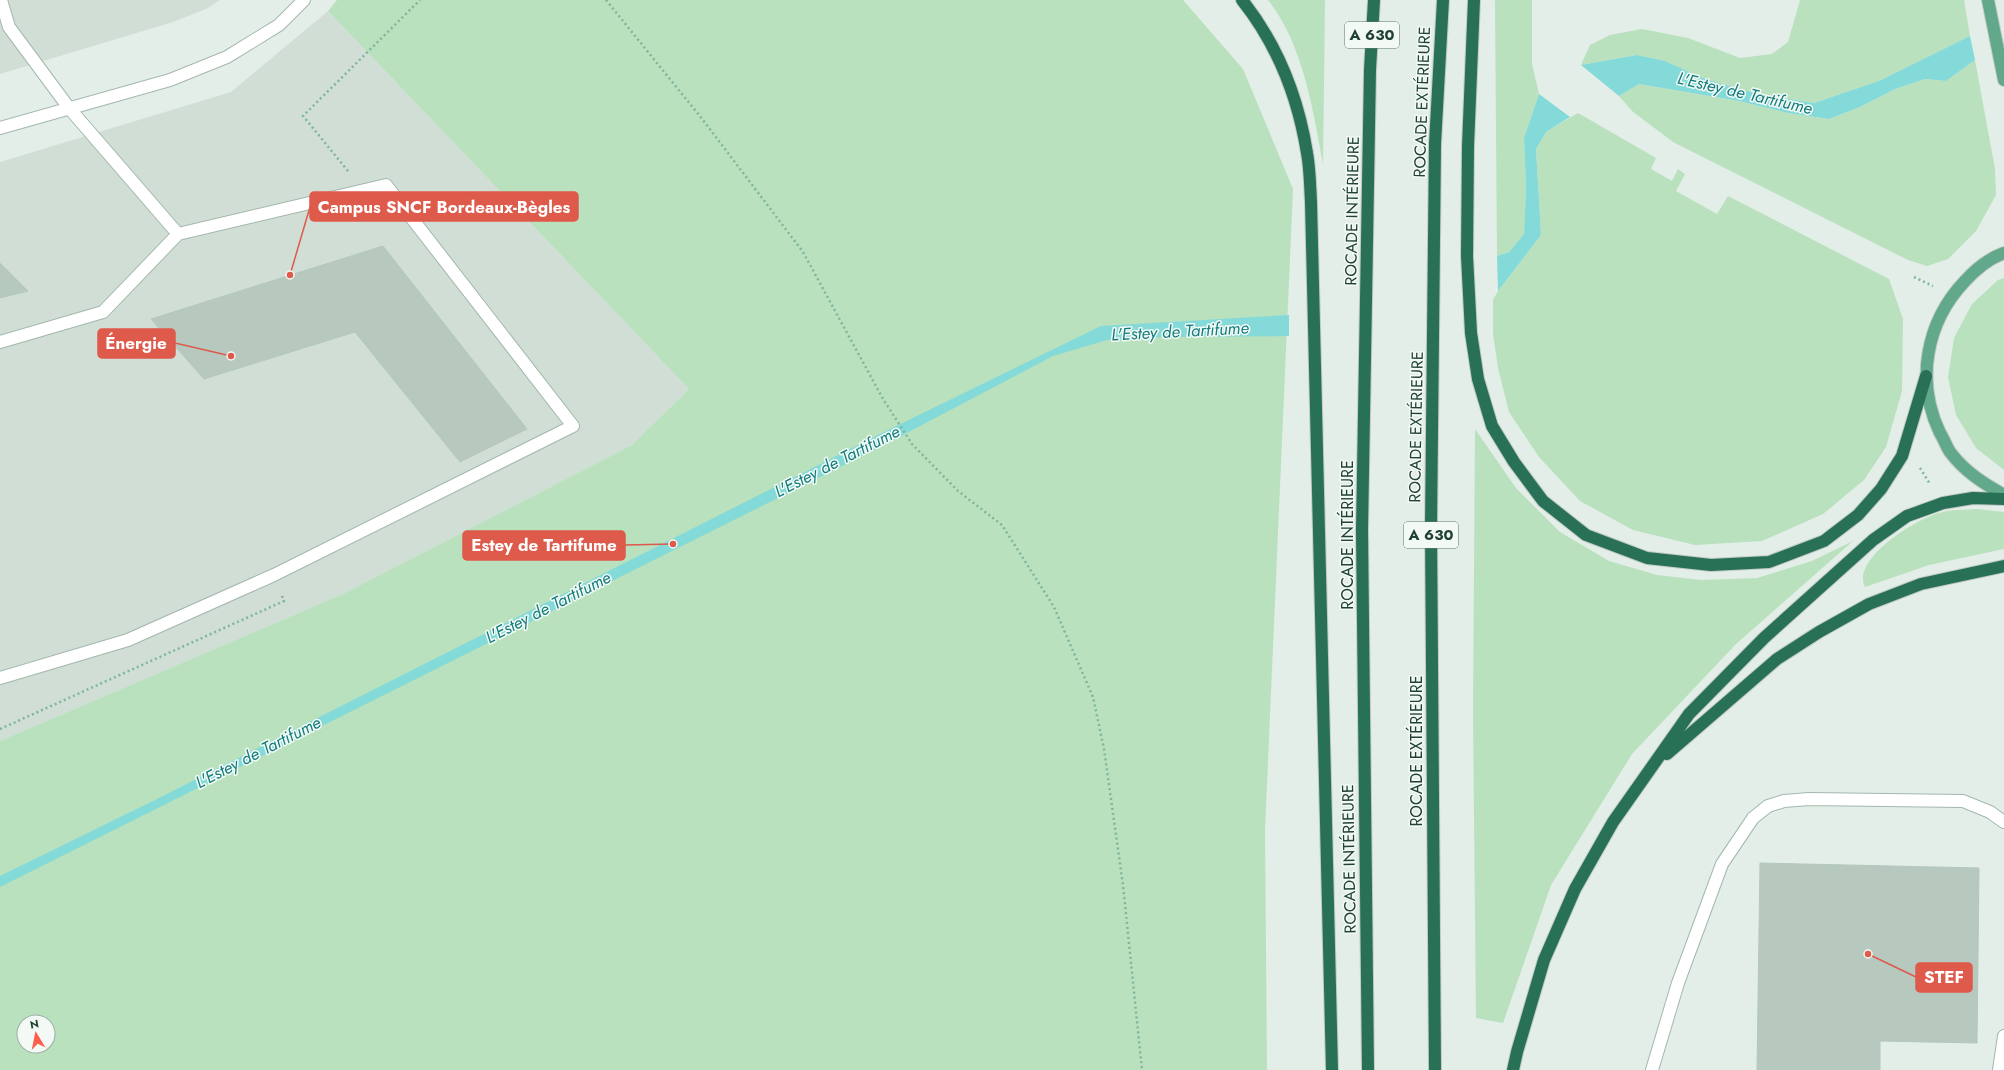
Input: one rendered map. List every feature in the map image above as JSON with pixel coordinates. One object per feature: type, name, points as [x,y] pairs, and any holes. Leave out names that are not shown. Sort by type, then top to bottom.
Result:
[{"type":"highway","points":[[1242,0],[1256,17],[1280,60],[1298,110],[1308,154],[1311,202],[1332,1070]]},
{"type":"highway","points":[[1366,0],[1370,70]]},
{"type":"highway","name":"ROCADE INTÉRIEURE","points":[[1368,1070],[1362,530],[1370,70],[1374,0]]},
{"type":"highway","name":"ROCADE EXTÉRIEURE","points":[[1435,1070],[1431,521],[1435,144],[1443,0]]},
{"type":"highway","points":[[1474,0],[1468,146],[1467,256],[1471,333],[1478,379],[1492,426],[1514,462],[1543,501],[1586,535],[1647,558],[1711,565],[1769,562],[1824,541],[1858,515],[1881,489],[1902,456],[1926,376]]},
{"type":"highway","points":[[1513,1070],[1516,1052],[1544,960],[1575,889],[1613,822],[1689,714],[1764,638],[1873,540],[1908,516],[1935,506],[1973,498],[2004,500]]},
{"type":"highway","points":[[1655,764],[1777,659],[1819,632],[1869,604],[1921,584],[2004,566]]},
{"type":"main road","points":[[1988,0],[2004,80]]},
{"type":"main road","points":[[2002,251],[1973,273],[1951,295],[1937,320],[1928,348],[1926,376],[1932,416],[1950,451],[1977,480],[2004,496]]},
{"type":"street","points":[[1,0],[9,27],[69,108],[178,234]]},
{"type":"street","points":[[0,128],[170,80],[227,57],[279,25],[304,0]]},
{"type":"street","points":[[0,342],[104,312],[178,234],[386,185],[573,426],[274,575],[128,640],[0,678]]},
{"type":"street","points":[[1652,1070],[1678,983],[1722,864],[1753,818],[1768,806],[1784,802],[1810,799],[1963,801],[1990,812],[2004,822]]},
{"type":"street","points":[[1998,1070],[2004,1036]]},
{"type":"path","points":[[353,177],[303,116],[420,0]]},
{"type":"path","points":[[606,0],[703,120],[803,252],[883,400],[912,444],[958,491],[1002,525],[1054,607],[1093,697],[1104,749],[1123,885],[1142,1070]]},
{"type":"path","points":[[1902,456],[1915,461],[1933,487],[1937,494],[1935,506]]},
{"type":"path","points":[[0,729],[284,601],[274,575]]},
{"type":"shaded area","points":[[0,0],[220,0],[208,8],[173,22],[0,74]]},
{"type":"shaded area","points":[[328,11],[689,389],[632,445],[343,594],[0,741],[0,162],[231,92]]},
{"type":"green space","points":[[337,0],[1183,0],[1243,69],[1293,189],[1265,830],[1267,1070],[0,1070],[0,741],[343,594],[632,445],[689,389],[328,11]]},
{"type":"green space","points":[[1268,0],[1325,0],[1323,164],[1305,78],[1298,57],[1280,17]]},
{"type":"green space","points":[[1495,0],[1532,0],[1532,64],[1539,94],[1524,138],[1526,189],[1524,234],[1509,252],[1497,256]]},
{"type":"green space","points":[[1800,0],[1964,0],[1970,36],[1879,81],[1814,103],[1758,94],[1705,79],[1665,61],[1637,55],[1581,65],[1590,45],[1610,35],[1642,29],[1688,38],[1740,58],[1772,54],[1788,42]]},
{"type":"green space","points":[[1975,60],[1995,169],[1996,195],[1976,231],[1948,259],[1927,266],[1908,260],[1673,142],[1632,111],[1619,96],[1639,84],[1739,101],[1788,113],[1829,119],[1860,107],[1895,89],[1925,79],[1946,81]]},
{"type":"green space","points":[[1578,113],[1656,158],[1651,169],[1672,181],[1678,169],[1685,174],[1676,191],[1717,214],[1728,196],[1889,279],[1903,319],[1902,391],[1886,447],[1864,480],[1823,514],[1762,541],[1695,545],[1633,530],[1580,501],[1539,457],[1509,412],[1498,368],[1493,334],[1493,300],[1498,291],[1541,235],[1536,149],[1546,132]]},
{"type":"green space","points":[[2004,278],[2004,470],[1976,448],[1956,415],[1948,377],[1954,338],[1972,304],[1998,280]]},
{"type":"green space","points":[[1475,429],[1516,488],[1560,532],[1609,561],[1657,575],[1701,580],[1757,578],[1812,561],[1853,541],[1736,644],[1632,754],[1551,885],[1503,1023],[1476,1018],[1473,713]]},
{"type":"green space","points":[[1977,509],[2004,512],[2004,549],[1929,565],[1865,587],[1863,576],[1867,564],[1888,542],[1902,532],[1916,523],[1939,513],[1953,510]]},
{"type":"water","name":"L'Estey de Tartifume","points":[[1970,36],[1975,60],[1946,81],[1925,79],[1895,89],[1860,107],[1829,119],[1788,113],[1739,101],[1639,84],[1619,96],[1581,65],[1637,55],[1665,61],[1705,79],[1758,94],[1814,103],[1879,81]]},
{"type":"water","points":[[1539,94],[1570,117],[1546,132],[1536,149],[1541,235],[1498,291],[1497,256],[1509,252],[1524,234],[1526,189],[1524,138]]},
{"type":"water","name":"L'Estey de Tartifume","points":[[1289,315],[1289,336],[1163,337],[1107,340],[1053,356],[880,447],[0,887],[0,876],[153,801],[874,437],[1101,326]]},
{"type":"building","points":[[383,246],[527,429],[460,462],[355,332],[204,379],[151,319]]},
{"type":"building","points":[[0,263],[28,291],[0,298]]},
{"type":"building","points":[[1760,863],[1979,868],[1977,1043],[1880,1041],[1880,1070],[1757,1070]]},
{"type":"place","name":"Campus SNCF Bordeaux-Bègles","points":[[290,275]]},
{"type":"place","name":"Énergie","points":[[231,356]]},
{"type":"place","name":"Estey de Tartifume","points":[[673,544]]},
{"type":"place","name":"STEF","points":[[1868,954]]}]
